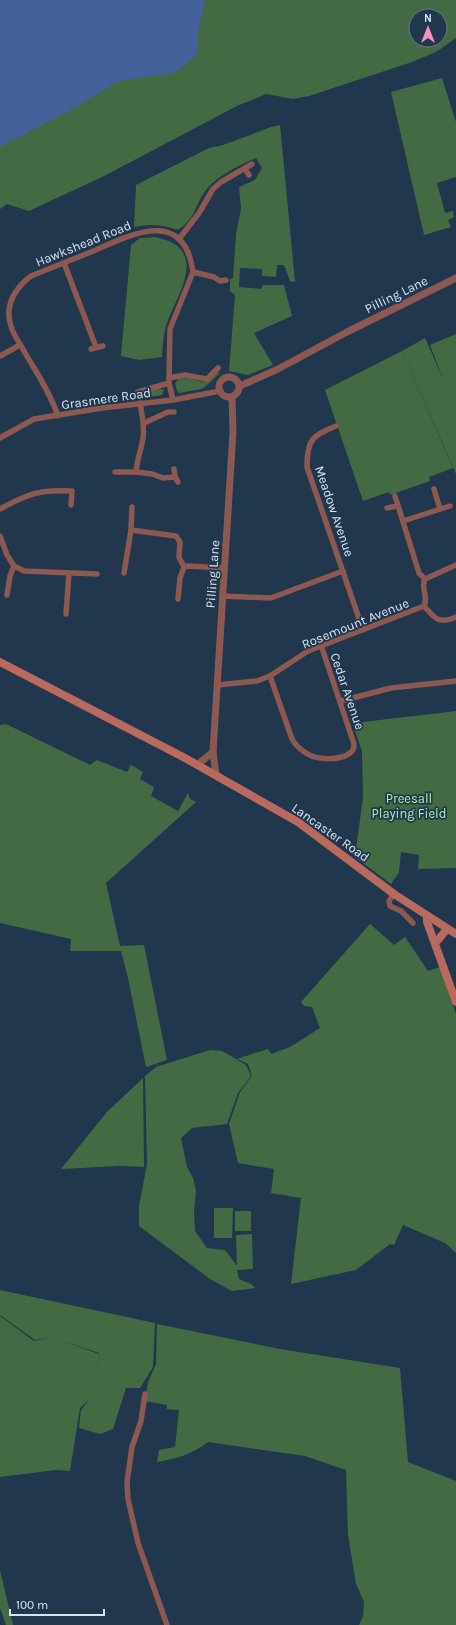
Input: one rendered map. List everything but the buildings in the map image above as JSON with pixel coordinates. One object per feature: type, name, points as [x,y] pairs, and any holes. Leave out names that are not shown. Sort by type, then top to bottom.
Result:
[{"type":"main road","name":"Lancaster Road","points":[[0,662],[197,765],[310,829],[394,894],[427,917],[456,934]]},
{"type":"main road","points":[[427,917],[427,922],[456,1002]]},
{"type":"main road","points":[[434,942],[438,940],[447,929]]},
{"type":"street","points":[[173,400],[169,380],[170,329],[193,272],[190,255],[179,239],[199,213],[213,189],[221,182],[252,164]]},
{"type":"street","points":[[245,169],[249,175]]},
{"type":"street","name":"Hawkshead Road","points":[[58,416],[53,402],[10,326],[10,307],[13,294],[23,282],[31,276],[138,232],[151,230],[166,232],[179,239]]},
{"type":"street","points":[[64,263],[93,348],[103,346]]},
{"type":"street","points":[[193,272],[214,277],[221,282]]},
{"type":"street","name":"Pilling Lane","points":[[240,386],[278,369],[456,278]]},
{"type":"street","points":[[0,356],[20,345]]},
{"type":"street","points":[[138,392],[185,375],[207,379],[214,369]]},
{"type":"street","points":[[228,377],[236,379],[240,386],[237,395],[232,397],[225,396],[220,391],[220,383],[228,377]]},
{"type":"street","name":"Grasmere Road","points":[[0,438],[34,419],[102,408],[173,400],[220,391]]},
{"type":"street","name":"Pilling Lane","points":[[213,774],[222,596],[233,432],[232,397]]},
{"type":"street","points":[[136,472],[137,458],[143,437],[144,423],[140,404]]},
{"type":"street","points":[[144,423],[168,412],[174,412]]},
{"type":"street","name":"Meadow Avenue","points":[[336,426],[317,434],[307,448],[307,467],[363,630]]},
{"type":"street","points":[[115,472],[152,474],[163,478],[176,480],[174,469]]},
{"type":"street","points":[[0,509],[27,494],[39,491],[72,488],[71,505]]},
{"type":"street","points":[[434,489],[440,510]]},
{"type":"street","name":"Rosemount Avenue","points":[[217,685],[250,682],[270,676],[308,651],[321,645],[424,606],[426,601],[423,586],[425,579],[419,573],[395,496]]},
{"type":"street","points":[[387,508],[398,506]]},
{"type":"street","points":[[403,521],[450,506]]},
{"type":"street","points":[[124,573],[131,530],[132,507]]},
{"type":"street","points":[[131,530],[176,536],[180,542],[180,558],[184,567],[180,578],[178,599]]},
{"type":"street","points":[[0,536],[7,555],[14,566],[24,571],[97,574]]},
{"type":"street","points":[[425,579],[456,564]]},
{"type":"street","points":[[7,594],[10,576],[14,566]]},
{"type":"street","points":[[184,567],[224,568]]},
{"type":"street","name":"Meadow Avenue","points":[[222,596],[271,598],[343,571]]},
{"type":"street","points":[[66,614],[69,573]]},
{"type":"street","points":[[424,606],[433,618],[438,621],[443,622],[456,617]]},
{"type":"street","name":"Cedar Avenue","points":[[270,676],[292,739],[298,747],[315,756],[326,758],[346,755],[354,750],[354,744],[341,701],[321,645]]},
{"type":"street","points":[[341,701],[391,688],[456,681]]},
{"type":"street","points":[[197,765],[213,752]]},
{"type":"street","points":[[394,894],[388,904],[403,913],[413,923]]},
{"type":"street","points":[[145,1394],[141,1421],[132,1447],[127,1482],[128,1499],[138,1543],[167,1625]]},
{"type":"green space","points":[[0,0],[456,0],[456,38],[448,44],[448,8],[408,8],[408,48],[442,48],[436,52],[412,62],[309,96],[293,99],[266,94],[237,106],[104,176],[29,211],[7,204],[0,209]]},
{"type":"green space","points":[[442,78],[456,122],[456,177],[437,183],[445,213],[453,211],[454,217],[448,220],[451,227],[424,235],[391,92]]},
{"type":"green space","points":[[280,125],[295,282],[290,281],[284,265],[277,265],[276,277],[262,276],[262,269],[240,268],[239,287],[261,289],[263,285],[284,285],[292,316],[254,333],[273,365],[248,375],[229,371],[235,295],[230,291],[230,279],[233,278],[236,234],[241,208],[239,187],[255,180],[262,168],[256,158],[222,175],[206,190],[192,216],[177,230],[156,225],[134,227],[136,185],[209,148],[223,145]]},
{"type":"green space","points":[[155,237],[173,243],[182,251],[186,260],[186,270],[184,281],[166,327],[163,340],[162,357],[139,360],[121,356],[131,245],[140,238]]},
{"type":"green space","points":[[456,334],[456,474],[402,351],[425,338],[444,381],[430,345]]},
{"type":"green space","points":[[402,351],[453,468],[429,477],[430,481],[390,495],[389,492],[363,501],[325,390]]},
{"type":"green space","points":[[216,372],[220,373],[201,389],[179,393],[177,391],[175,383],[179,379],[188,378],[203,382]]},
{"type":"green space","points":[[157,388],[164,390],[162,395],[129,400],[129,394],[135,397]]},
{"type":"green space","name":"Preesall Playing Field","points":[[456,711],[456,868],[418,869],[419,855],[401,852],[399,872],[391,884],[355,857],[363,797],[362,751],[353,725],[363,722]]},
{"type":"green space","points":[[6,724],[90,765],[97,760],[127,772],[131,765],[143,772],[140,779],[154,787],[151,796],[178,811],[188,793],[190,799],[196,802],[106,883],[120,946],[144,945],[167,1060],[146,1067],[121,951],[70,951],[71,939],[0,923],[0,725]]},
{"type":"green space","points":[[370,924],[394,945],[405,937],[428,971],[440,967],[456,1014],[456,1253],[445,1243],[403,1225],[394,1245],[390,1244],[356,1270],[291,1284],[301,1198],[271,1193],[274,1169],[238,1163],[229,1124],[240,1092],[252,1076],[248,1064],[237,1059],[268,1049],[271,1054],[290,1047],[320,1028],[312,1007],[304,1006],[301,1002]]},
{"type":"green space","points":[[210,1050],[222,1051],[246,1065],[251,1076],[238,1093],[227,1124],[192,1128],[181,1138],[187,1167],[193,1178],[196,1190],[194,1213],[195,1231],[207,1248],[225,1250],[237,1266],[236,1235],[252,1234],[253,1269],[237,1270],[239,1279],[251,1284],[255,1288],[232,1291],[210,1279],[139,1226],[139,1206],[147,1164],[145,1076],[156,1067]]},
{"type":"green space","points":[[143,1078],[144,1167],[120,1166],[61,1169],[107,1112]]},
{"type":"green space","points":[[214,1208],[233,1208],[232,1238],[214,1238]]},
{"type":"green space","points":[[235,1211],[251,1211],[251,1231],[235,1231]]},
{"type":"green space","points":[[0,1290],[155,1323],[153,1367],[140,1388],[126,1388],[113,1429],[100,1434],[79,1428],[81,1410],[89,1400],[80,1408],[70,1471],[56,1470],[0,1477],[0,1316],[34,1341],[48,1338],[35,1340],[0,1315]],"holes":[[[60,1340],[99,1353],[99,1354]]]},
{"type":"green space","points":[[157,1324],[280,1349],[400,1368],[408,1462],[456,1481],[456,1625],[359,1625],[363,1616],[364,1602],[356,1584],[348,1535],[346,1470],[305,1456],[208,1442],[196,1450],[184,1455],[157,1462],[159,1450],[175,1447],[179,1410],[167,1409],[167,1405],[145,1401],[148,1382],[156,1364]]},
{"type":"green space","points":[[0,1570],[13,1625],[6,1625],[0,1608]]},
{"type":"water","points":[[0,0],[205,0],[199,26],[197,55],[174,73],[119,81],[69,111],[0,147]]}]
